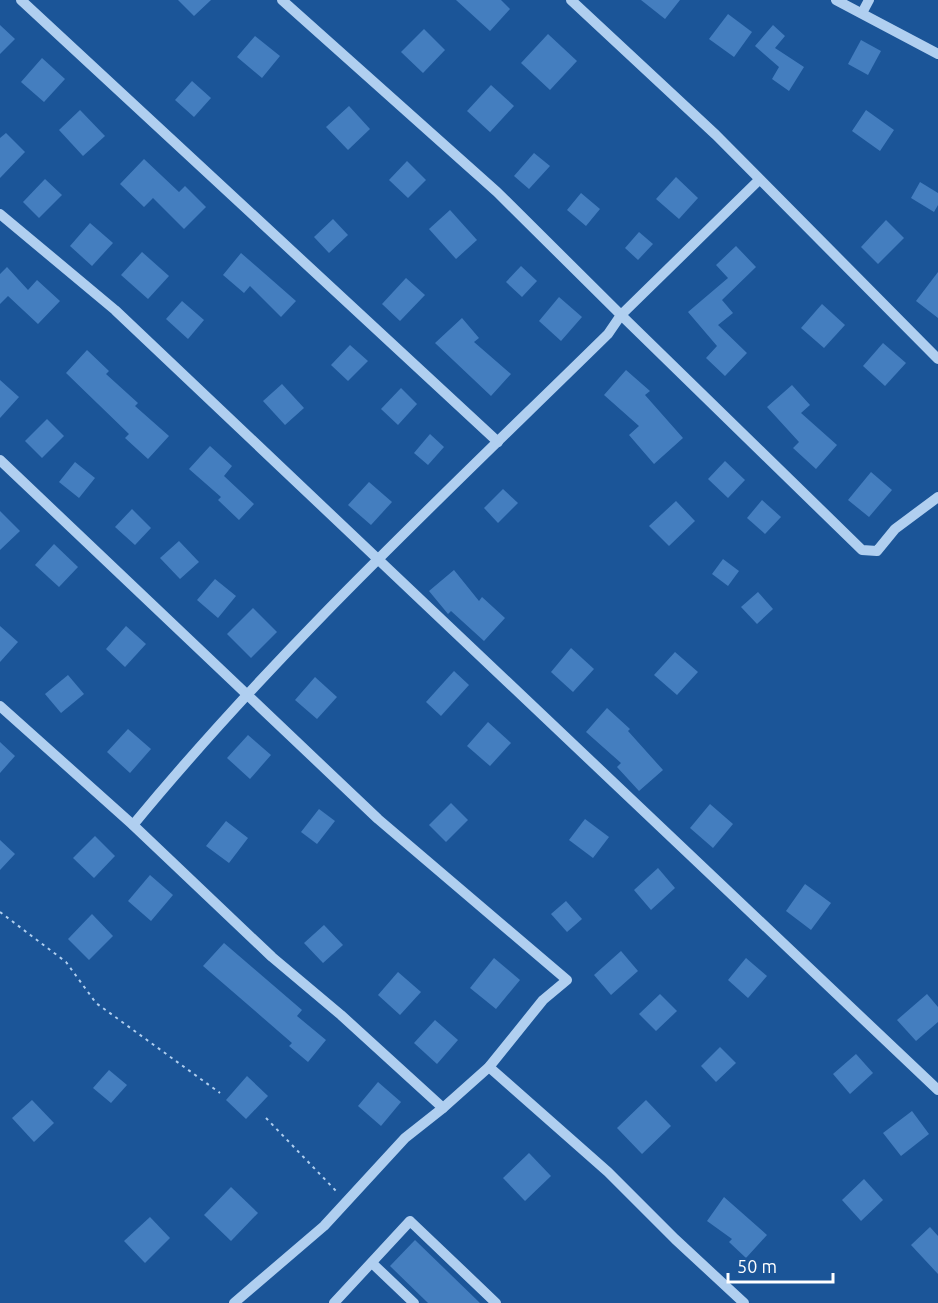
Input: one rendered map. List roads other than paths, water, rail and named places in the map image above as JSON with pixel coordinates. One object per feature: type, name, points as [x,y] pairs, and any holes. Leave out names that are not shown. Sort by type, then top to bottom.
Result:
[{"type":"lane","points":[[21,0],[498,442]]},
{"type":"lane","points":[[282,0],[497,192],[862,550],[877,551],[895,529],[938,497]]},
{"type":"lane","points":[[571,0],[716,135],[938,359]]},
{"type":"lane","points":[[836,0],[843,6],[862,13],[938,54]]},
{"type":"lane","points":[[862,13],[869,0]]},
{"type":"lane","points":[[133,825],[247,694],[378,560],[608,334],[621,315],[759,180]]},
{"type":"lane","points":[[0,214],[115,310],[938,1090]]},
{"type":"lane","points":[[0,460],[378,819],[567,980],[543,1000],[489,1067],[405,1138],[324,1226],[234,1303]]},
{"type":"lane","points":[[0,706],[133,825],[272,957],[341,1015],[443,1108]]},
{"type":"lane","points":[[489,1067],[608,1172],[744,1303]]},
{"type":"lane","points":[[334,1303],[410,1221],[496,1303]]},
{"type":"lane","points":[[372,1263],[414,1303]]}]
